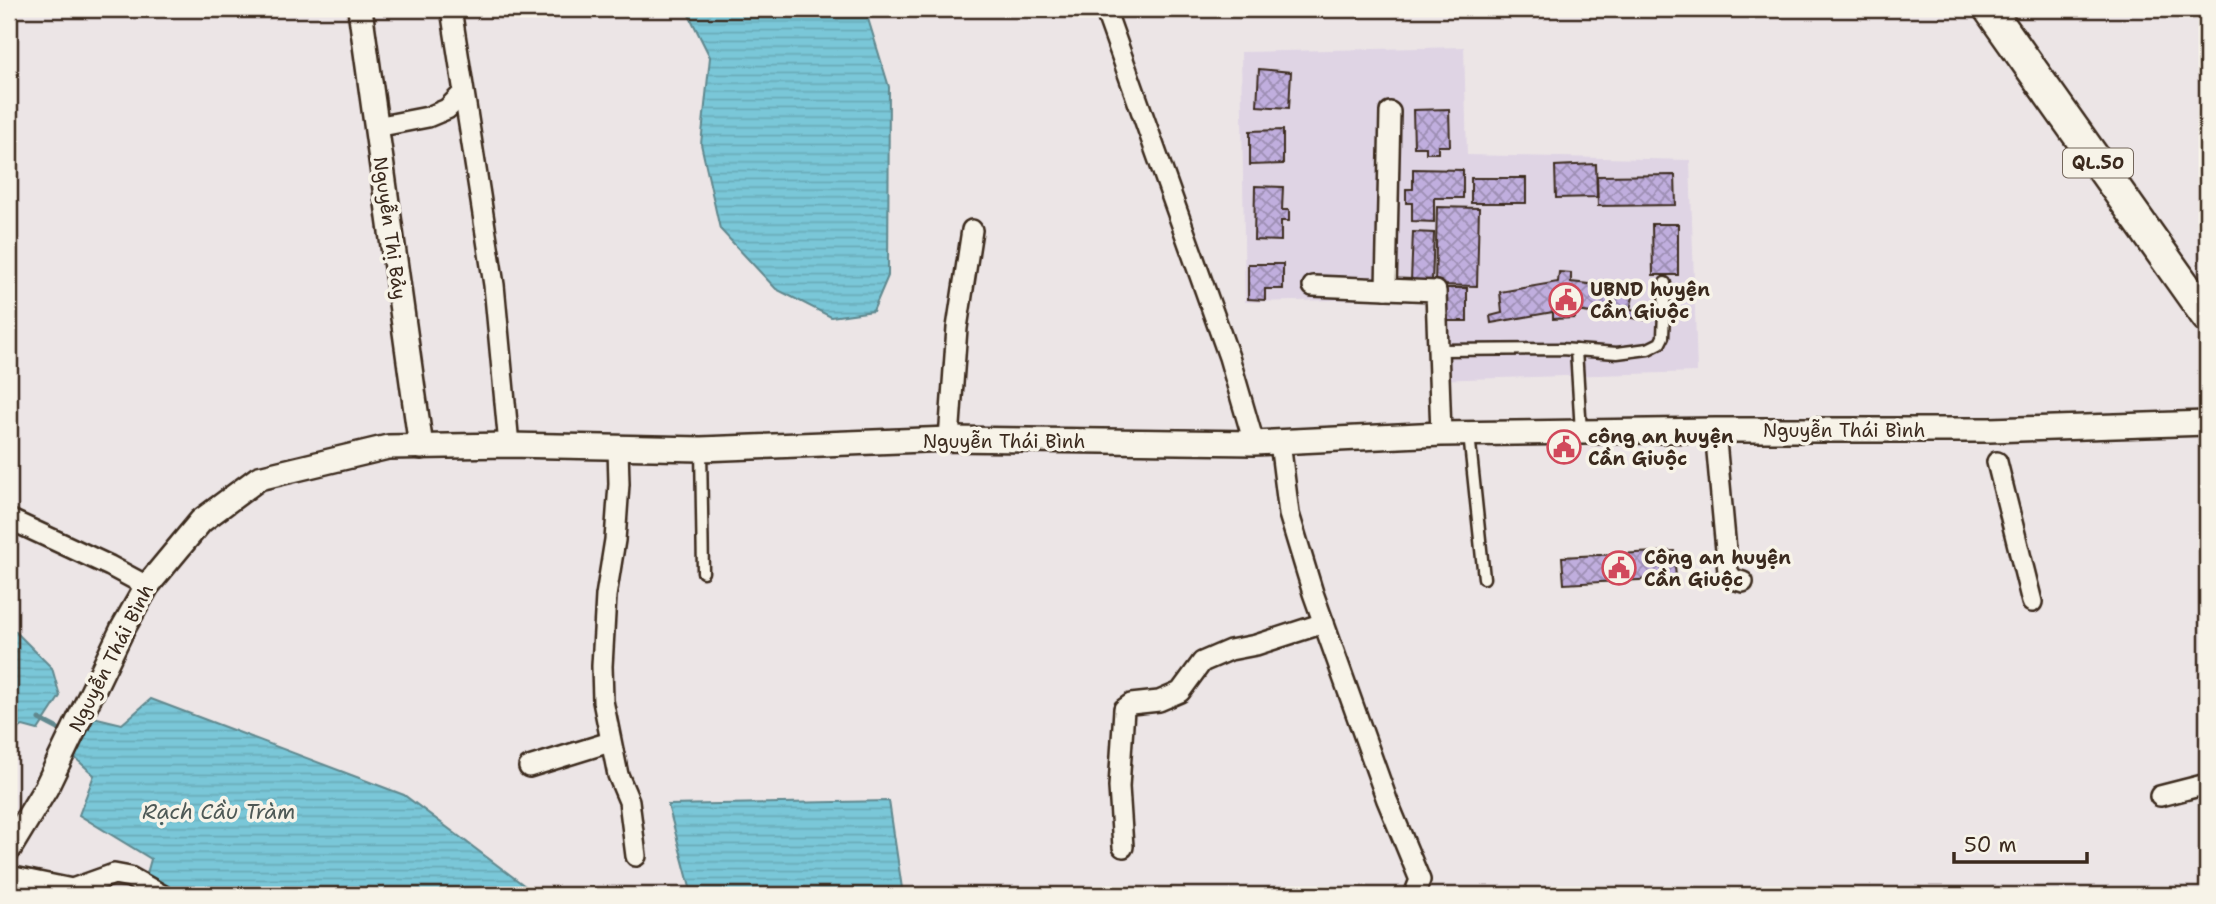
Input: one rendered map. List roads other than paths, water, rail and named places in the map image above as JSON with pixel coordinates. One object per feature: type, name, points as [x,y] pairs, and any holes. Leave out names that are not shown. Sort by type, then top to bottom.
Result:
[{"type":"main road","name":"QL.50","points":[[1989,9],[2207,317]]},
{"type":"street","name":"Nguyễn Thị Bảy","points":[[360,9],[421,447]]},
{"type":"street","points":[[451,9],[494,285],[509,445]]},
{"type":"street","points":[[1105,9],[1228,357],[1254,443]]},
{"type":"street","points":[[376,127],[428,117],[447,109],[463,94]]},
{"type":"street","points":[[1386,289],[1390,112]]},
{"type":"street","points":[[949,439],[957,328],[972,230]]},
{"type":"street","points":[[1313,286],[1436,291],[1441,434]]},
{"type":"street","name":"Nguyễn Thái Bình","points":[[9,849],[46,788],[122,630],[147,586],[201,521],[259,478],[388,447],[509,445],[701,449],[949,439],[1254,443],[1441,434],[1990,430],[2207,423]]},
{"type":"street","points":[[1716,430],[1728,572],[1733,579],[1743,582]]},
{"type":"street","points":[[1990,430],[2032,602]]},
{"type":"street","points":[[1280,442],[1289,514],[1324,624],[1387,800],[1420,880],[1414,895]]},
{"type":"street","points":[[618,447],[619,484],[615,540],[606,596],[603,701],[618,775],[629,802],[636,856]]},
{"type":"street","points":[[9,519],[147,586]]},
{"type":"street","points":[[1123,847],[1119,787],[1124,709],[1131,704],[1159,701],[1180,692],[1202,662],[1230,650],[1256,645],[1324,624]]},
{"type":"street","points":[[529,767],[610,742]]},
{"type":"street","points":[[2160,796],[2207,785]]},
{"type":"street","points":[[9,876],[72,888],[114,874],[130,877],[162,895]]},
{"type":"lane","points":[[1438,350],[1576,350],[1617,353],[1648,349],[1660,343],[1663,337],[1665,283]]},
{"type":"lane","points":[[1576,350],[1581,432]]},
{"type":"lane","points":[[1469,434],[1484,578]]},
{"type":"lane","points":[[701,449],[703,572]]},
{"type":"water","points":[[686,9],[865,9],[889,87],[888,276],[873,311],[831,317],[776,289],[720,229],[701,144],[710,57]]},
{"type":"water","points":[[9,625],[52,668],[60,696],[38,730],[23,726],[9,734]]},
{"type":"water","name":"Rạch Cầu Tràm","points":[[151,699],[404,795],[537,895],[169,895],[145,881],[151,859],[79,815],[94,775],[73,756],[93,717],[122,724]]},
{"type":"water","points":[[889,801],[903,895],[692,895],[668,805]]},
{"type":"waterway","name":"Rạch Cầu Tràm","points":[[39,719],[68,734]]},
{"type":"place","name":"UBND huyện Cần Giuộc","points":[[1566,300]]},
{"type":"place","name":"công an huyện Cần Giuộc","points":[[1564,447]]},
{"type":"place","name":"Công an huyện Cần Giuộc","points":[[1619,568]]}]
